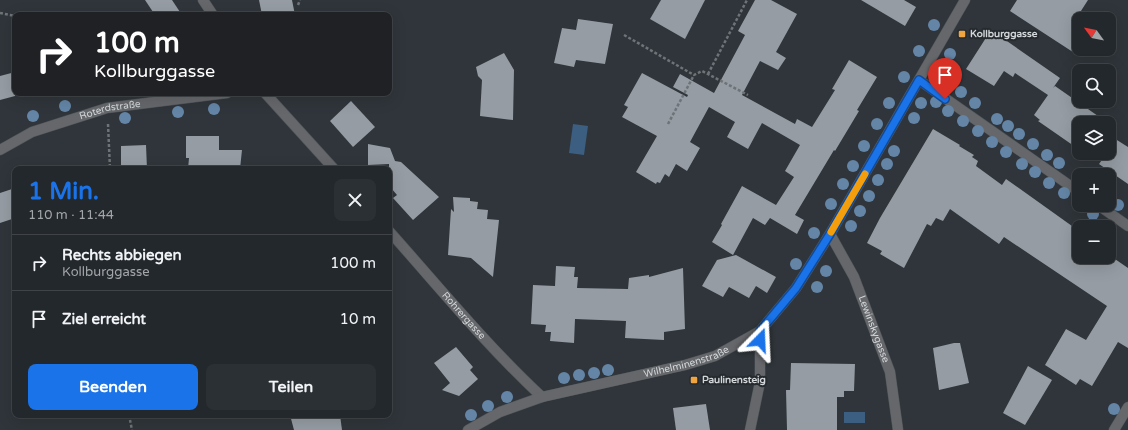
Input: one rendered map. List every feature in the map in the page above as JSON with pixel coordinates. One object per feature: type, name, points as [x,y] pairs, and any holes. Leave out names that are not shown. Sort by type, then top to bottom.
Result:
[{"type":"street","points":[[203,0],[211,12]]},
{"type":"street","name":"Wilhelminenstraße","points":[[468,430],[500,412],[542,397],[685,365],[715,356],[760,331],[796,288],[830,234],[965,0]]},
{"type":"street","points":[[919,80],[1072,187]]},
{"type":"street","name":"Roterdstraße","points":[[0,150],[32,132],[107,108],[203,96]]},
{"type":"street","points":[[269,96],[331,166]]},
{"type":"street","points":[[1108,212],[1128,226]]},
{"type":"street","name":"Rohrergasse","points":[[392,234],[484,337],[542,397]]},
{"type":"street","name":"Lewinskygasse","points":[[830,234],[854,277],[890,372],[898,430]]},
{"type":"street","points":[[750,430],[760,382],[760,331]]},
{"type":"street","points":[[1114,430],[1128,407]]},
{"type":"path","points":[[298,5],[300,0]]},
{"type":"path","points":[[708,74],[747,0]]},
{"type":"path","points":[[0,13],[12,15]]},
{"type":"path","points":[[624,35],[694,75]]},
{"type":"path","points":[[668,124],[694,75],[702,71],[748,95]]},
{"type":"path","points":[[107,108],[110,166]]},
{"type":"path","points":[[130,418],[132,430]]},
{"type":"water","points":[[573,124],[588,126],[584,155],[569,153]]},
{"type":"water","points":[[844,412],[865,412],[865,423],[844,423]]},
{"type":"building","points":[[145,0],[172,0],[180,12],[153,12]]},
{"type":"building","points":[[259,0],[292,0],[294,12],[261,12]]},
{"type":"building","points":[[661,0],[705,0],[685,39],[650,19]]},
{"type":"building","points":[[755,0],[771,0],[797,14],[776,52],[786,58],[778,70],[760,61],[742,95],[795,124],[797,119],[812,127],[835,90],[832,89],[849,60],[877,77],[857,110],[859,111],[795,215],[804,220],[797,234],[770,218],[765,225],[753,218],[733,255],[712,242],[742,186],[776,205],[794,177],[785,171],[800,145],[762,123],[748,149],[727,137],[735,122],[709,107],[690,142],[700,148],[687,171],[676,164],[669,177],[665,174],[660,183],[657,182],[656,184],[636,172],[657,136],[622,117],[628,107],[624,105],[642,73],[687,97],[688,95],[673,87],[680,74],[714,93],[745,35],[738,31]]},
{"type":"building","points":[[861,0],[904,0],[916,7],[905,26]]},
{"type":"building","points":[[1017,0],[1088,0],[1080,12],[1072,12],[1072,51],[1010,11]]},
{"type":"building","points":[[578,19],[613,24],[605,64],[576,60],[574,67],[554,63],[562,28],[576,30]]},
{"type":"building","points":[[991,30],[1060,78],[1053,88],[1055,86],[1072,98],[1072,108],[1087,108],[1098,116],[1072,116],[1072,145],[1038,121],[1040,120],[1034,115],[1048,95],[1015,73],[1013,77],[1004,71],[994,86],[966,69]]},
{"type":"building","points":[[504,53],[514,70],[513,120],[480,116],[482,80],[478,76],[476,67]]},
{"type":"building","points":[[12,73],[12,96],[15,96],[0,100],[0,76]]},
{"type":"building","points":[[351,101],[375,127],[353,147],[330,121]]},
{"type":"building","points":[[933,129],[974,155],[972,157],[978,161],[976,166],[1002,185],[1006,179],[1072,226],[1072,264],[1116,264],[1116,260],[1128,268],[1128,348],[1118,342],[1092,386],[1080,379],[1076,385],[1045,365],[1066,329],[1086,340],[1107,306],[1004,237],[999,244],[950,209],[943,221],[936,218],[931,226],[927,224],[904,268],[880,254],[882,251],[867,243],[880,218]]},
{"type":"building","points":[[186,136],[219,136],[219,150],[242,150],[240,166],[188,166],[189,158],[186,158]]},
{"type":"building","points":[[1116,139],[1128,147],[1128,184],[1116,176],[1116,168],[1105,168],[1099,164],[1102,160],[1116,160]]},
{"type":"building","points":[[368,144],[390,148],[395,161],[401,162],[439,197],[413,220],[393,198],[397,195],[392,189],[392,166],[389,166],[389,164],[368,165]]},
{"type":"building","points":[[146,145],[147,166],[121,166],[121,146]]},
{"type":"building","points":[[12,189],[12,219],[0,223],[0,193]]},
{"type":"building","points":[[453,197],[470,198],[470,201],[478,202],[477,209],[488,210],[487,219],[499,220],[493,277],[471,258],[448,255],[451,209],[454,212]]},
{"type":"building","points":[[736,255],[776,277],[767,293],[756,286],[749,298],[729,287],[723,297],[702,286],[717,260]]},
{"type":"building","points":[[556,266],[575,267],[574,277],[578,277],[577,288],[628,289],[629,278],[649,275],[649,277],[683,268],[685,329],[664,332],[664,340],[625,338],[626,321],[575,319],[574,343],[550,341],[551,332],[545,332],[546,325],[531,324],[533,285],[555,286]]},
{"type":"building","points":[[960,343],[969,383],[939,390],[933,348]]},
{"type":"building","points":[[456,347],[473,367],[470,370],[478,379],[459,396],[442,390],[450,383],[434,363]]},
{"type":"building","points":[[791,363],[855,364],[854,391],[844,391],[844,397],[837,397],[837,430],[787,430],[786,390],[790,390]]},
{"type":"building","points":[[1028,366],[1052,380],[1025,425],[1003,413]]},
{"type":"building","points":[[706,404],[710,430],[676,430],[673,408]]},
{"type":"building","points":[[291,418],[340,418],[342,430],[294,430]]},
{"type":"slow traffic","points":[[831,232],[865,174]]},
{"type":"place","name":"Kollburggasse","points":[[962,34]]},
{"type":"place","name":"Paulinensteig","points":[[694,380]]},
{"type":"route","points":[[760,340],[760,331],[796,288],[830,234],[919,80],[945,99]]}]
